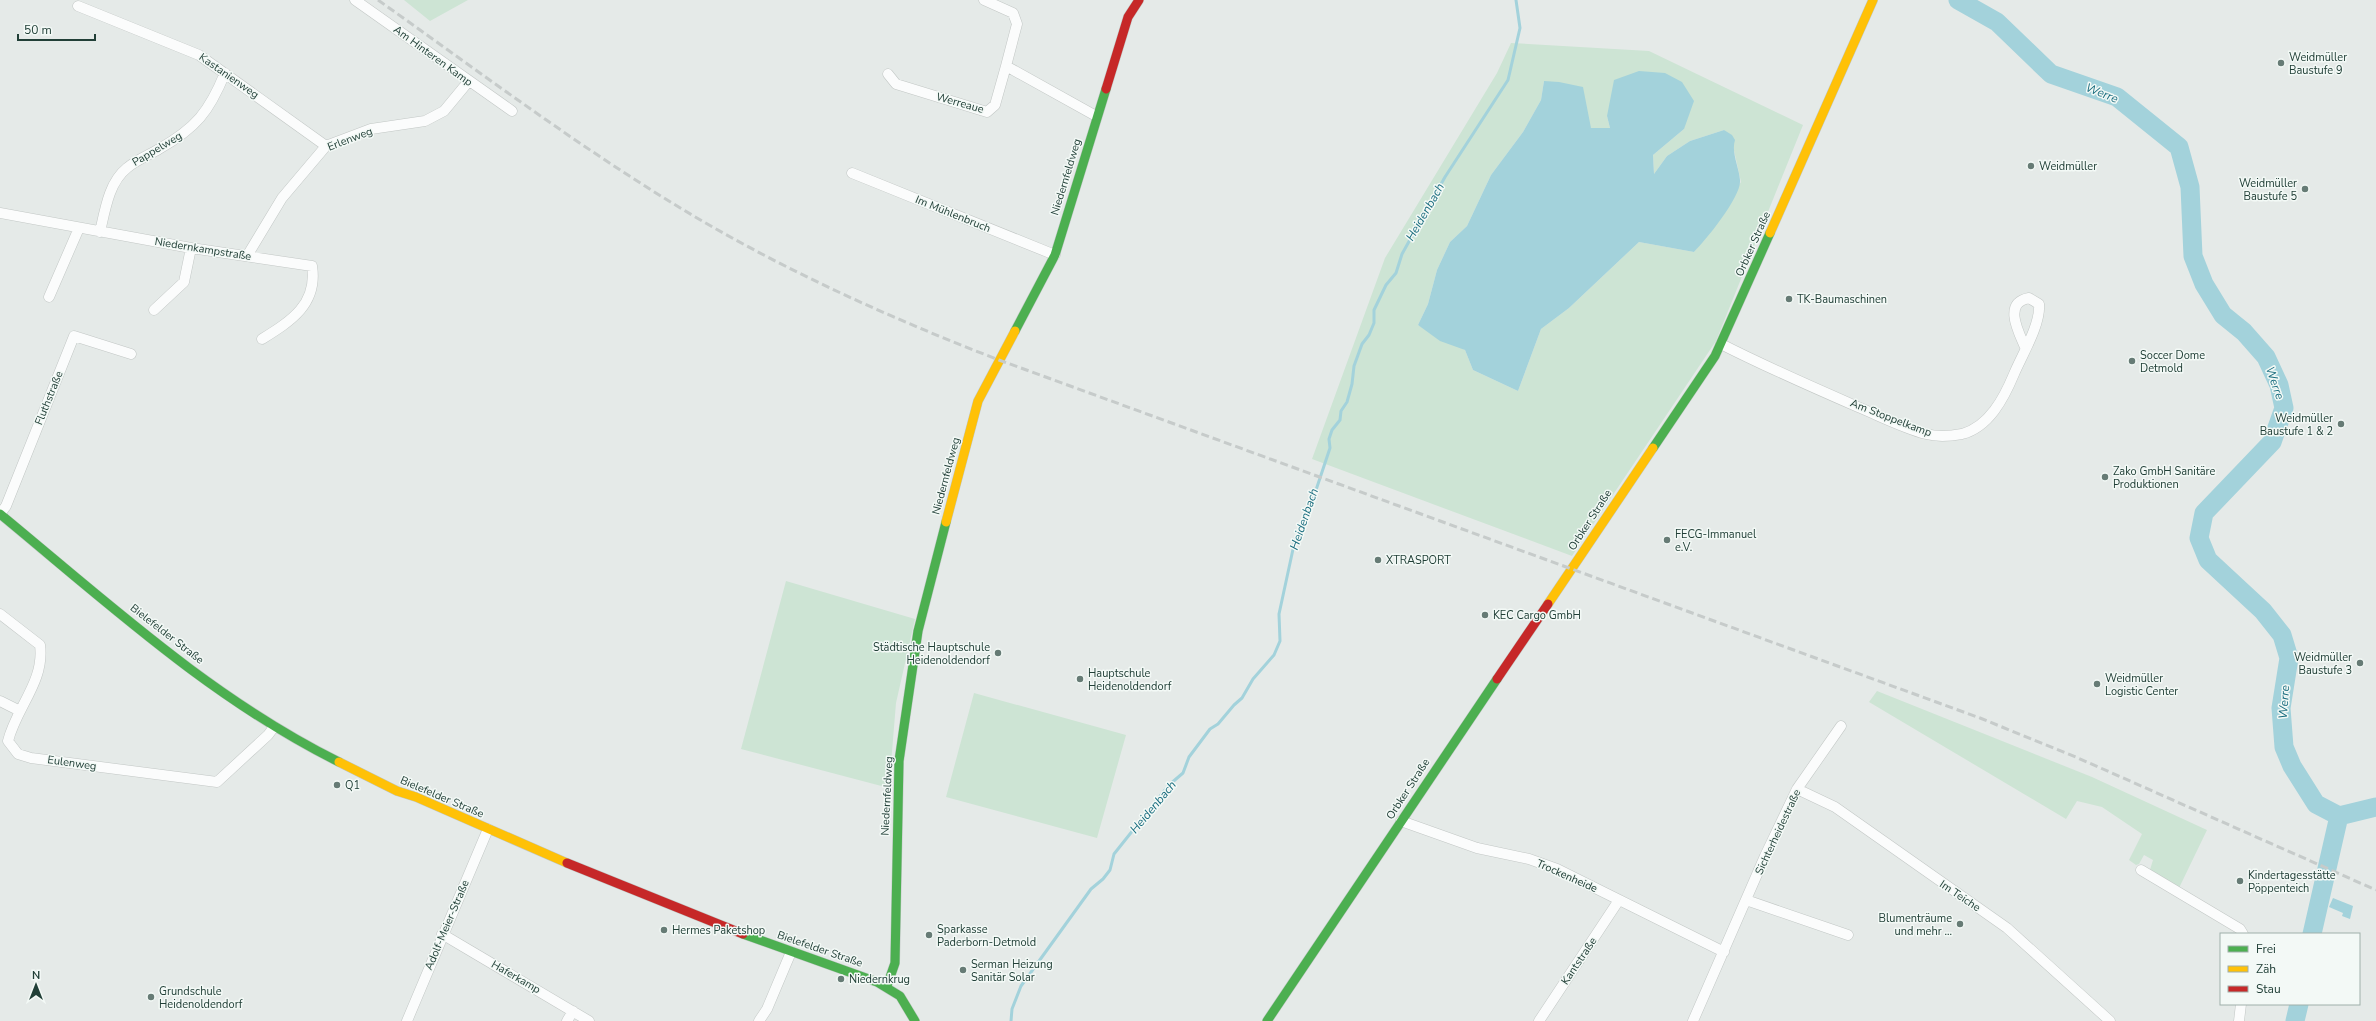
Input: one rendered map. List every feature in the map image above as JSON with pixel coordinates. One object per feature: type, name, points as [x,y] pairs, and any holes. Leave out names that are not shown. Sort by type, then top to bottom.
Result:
[{"type":"street","name":"Am Hinteren Kamp","points":[[355,0],[468,82],[512,111]]},
{"type":"street","name":"Werreaue","points":[[888,74],[896,84],[987,112],[995,105],[1017,24],[1013,13],[984,0]]},
{"type":"street","name":"Niedernfeldweg","points":[[887,986],[895,963],[899,761],[918,631],[978,401],[1055,255],[1096,116],[1128,18],[1139,0]]},
{"type":"street","name":"Orbker Straße","points":[[1267,1021],[1715,356],[1873,0]]},
{"type":"street","name":"Kastanienweg","points":[[78,6],[198,55],[326,146]]},
{"type":"street","points":[[1006,66],[1096,116]]},
{"type":"street","name":"Pappelweg","points":[[100,232],[108,197],[126,168],[179,138],[200,120],[216,95],[225,73]]},
{"type":"street","name":"Erlenweg","points":[[247,256],[282,198],[326,146],[371,129],[425,121],[444,111],[468,82]]},
{"type":"street","name":"Im Mühlenbruch","points":[[852,173],[1055,255]]},
{"type":"street","name":"Niedernkampstraße","points":[[0,213],[191,248],[312,266],[314,277],[306,306],[288,323],[262,338]]},
{"type":"street","points":[[49,297],[79,228]]},
{"type":"street","points":[[154,310],[184,282],[191,248]]},
{"type":"street","name":"Fluthstraße","points":[[0,514],[6,506],[74,336],[131,354]]},
{"type":"street","name":"Am Stoppelkamp","points":[[1720,344],[1778,372],[1898,423],[1926,434],[1943,436],[1968,431],[1995,412],[2006,392],[2025,348]]},
{"type":"street","name":"Bielefelder Straße","points":[[0,514],[205,679],[274,727],[386,786],[488,830],[727,928],[887,986],[900,996],[915,1021]]},
{"type":"street","name":"Eulenweg","points":[[0,614],[40,645],[40,668],[8,741],[18,754],[31,758],[217,782],[268,735],[274,727]]},
{"type":"street","points":[[0,701],[20,711]]},
{"type":"street","name":"Sichterheidestraße","points":[[1693,1021],[1797,789],[1841,726]]},
{"type":"street","name":"Im Teiche","points":[[1797,789],[1834,807],[2007,928],[2104,1019]]},
{"type":"street","name":"Trockenheide","points":[[1401,821],[1478,848],[1530,859],[1557,869],[1724,952]]},
{"type":"street","name":"Adolf-Meier-Straße","points":[[407,1021],[442,934],[488,830]]},
{"type":"street","points":[[2141,870],[2240,929],[2242,933]]},
{"type":"street","name":"Kantstraße","points":[[1539,1021],[1619,900]]},
{"type":"street","points":[[1746,900],[1848,936]]},
{"type":"street","name":"Haferkamp","points":[[442,934],[589,1021]]},
{"type":"street","points":[[759,1021],[767,1009],[791,952]]},
{"type":"street","points":[[2239,1021],[2241,1005]]},
{"type":"street","points":[[567,1021],[573,1011]]},
{"type":"green space","points":[[404,0],[468,0],[430,21]]},
{"type":"green space","points":[[1511,43],[1649,51],[1803,125],[1716,341],[1572,556],[1312,459],[1385,258],[1497,73]],"holes":[[[1544,81],[1591,128],[1610,128],[1607,116],[1684,129],[1653,155],[1654,174],[1667,156],[1690,141],[1724,130],[1733,146],[1741,182],[1694,252],[1639,242],[1569,308],[1541,329],[1518,391],[1473,370],[1465,350],[1418,325],[1428,304],[1437,270],[1450,242],[1467,226],[1491,175],[1523,132],[1541,100]]]},
{"type":"green space","points":[[786,581],[915,619],[896,703],[889,788],[741,749]]},
{"type":"green space","points":[[1877,691],[2092,777],[2207,830],[2179,888],[2149,873],[2153,860],[2144,855],[2139,864],[2136,865],[2129,860],[2142,834],[2102,807],[2077,801],[2066,819],[1869,702]]},
{"type":"green space","points":[[974,693],[1126,735],[1097,838],[946,797]]},
{"type":"water","points":[[1639,71],[1665,73],[1682,82],[1694,101],[1684,129],[1653,155],[1654,174],[1667,156],[1690,141],[1724,130],[1732,135],[1735,140],[1734,149],[1740,180],[1739,187],[1722,218],[1694,252],[1639,242],[1569,308],[1541,329],[1518,391],[1473,370],[1465,350],[1440,341],[1418,325],[1428,304],[1437,270],[1450,242],[1467,226],[1491,175],[1523,132],[1541,100],[1544,81],[1559,82],[1583,87],[1591,128],[1610,128],[1607,116],[1614,80]]},
{"type":"water","points":[[2333,898],[2353,906],[2350,919],[2342,916],[2343,913],[2329,907]]},
{"type":"waterway","name":"Heidenbach","points":[[1011,1021],[1012,1009],[1021,986],[1091,889],[1103,879],[1110,870],[1114,854],[1169,785],[1183,773],[1189,757],[1210,729],[1218,724],[1242,698],[1253,679],[1274,655],[1280,641],[1279,614],[1295,540],[1314,496],[1330,448],[1329,439],[1332,430],[1340,420],[1341,411],[1347,402],[1352,384],[1354,366],[1362,344],[1369,335],[1374,323],[1374,310],[1386,285],[1396,273],[1402,254],[1445,177],[1508,80],[1520,28],[1516,0]]},
{"type":"waterway","name":"Werre","points":[[1958,0],[1997,22],[2051,74],[2117,97],[2179,147],[2190,187],[2193,256],[2204,284],[2223,315],[2244,332],[2266,357],[2279,385],[2284,408],[2272,442],[2204,513],[2199,538],[2208,560],[2263,611],[2282,635],[2289,658],[2281,708],[2284,747],[2292,766],[2316,804],[2339,816],[2376,807]]},
{"type":"waterway","points":[[2312,933],[2339,816]]},
{"type":"waterway","points":[[2295,1021],[2299,1005]]},
{"type":"railway","points":[[378,0],[572,138],[651,190],[729,236],[804,276],[842,294],[999,360],[1980,718],[2078,758],[2376,890]]},
{"type":"traffic: fast","points":[[1015,331],[1055,255],[1106,89]]},
{"type":"traffic: fast","points":[[1653,448],[1715,356],[1770,233]]},
{"type":"traffic: fast","points":[[0,514],[121,615],[204,679],[292,737],[339,762]]},
{"type":"traffic: fast","points":[[887,986],[895,963],[899,761],[918,631],[946,522]]},
{"type":"traffic: fast","points":[[1267,1021],[1497,679]]},
{"type":"traffic: fast","points":[[743,934],[877,982],[900,996],[915,1021]]},
{"type":"traffic: slow","points":[[1770,233],[1873,0]]},
{"type":"traffic: slow","points":[[946,522],[978,401],[1015,331]]},
{"type":"traffic: slow","points":[[1548,604],[1653,448]]},
{"type":"traffic: slow","points":[[339,762],[397,791],[416,797],[567,863]]},
{"type":"traffic: jam","points":[[1106,89],[1128,17],[1139,0]]},
{"type":"traffic: jam","points":[[1497,679],[1548,604]]},
{"type":"traffic: jam","points":[[567,863],[743,934]]},
{"type":"place","name":"Weidmüller Baustufe 9","points":[[2281,63]]},
{"type":"place","name":"Weidmüller","points":[[2031,166]]},
{"type":"place","name":"Weidmüller Baustufe 5","points":[[2305,189]]},
{"type":"place","name":"TK-Baumaschinen","points":[[1789,299]]},
{"type":"place","name":"Soccer Dome Detmold","points":[[2132,361]]},
{"type":"place","name":"Weidmüller Baustufe 1 & 2","points":[[2341,424]]},
{"type":"place","name":"Zako GmbH Sanitäre Produktionen","points":[[2105,477]]},
{"type":"place","name":"FECG-Immanuel e.V.","points":[[1667,540]]},
{"type":"place","name":"XTRASPORT","points":[[1378,560]]},
{"type":"place","name":"KEC Cargo GmbH","points":[[1485,615]]},
{"type":"place","name":"Städtische Hauptschule Heidenoldendorf","points":[[998,653]]},
{"type":"place","name":"Weidmüller Baustufe 3","points":[[2360,663]]},
{"type":"place","name":"Hauptschule Heidenoldendorf","points":[[1080,679]]},
{"type":"place","name":"Weidmüller Logistic Center","points":[[2097,684]]},
{"type":"place","name":"Q1","points":[[337,785]]},
{"type":"place","name":"Kindertagesstätte Pöppenteich","points":[[2240,881]]},
{"type":"place","name":"Blumenträume und mehr ...","points":[[1960,924]]},
{"type":"place","name":"Hermes Paketshop","points":[[664,930]]},
{"type":"place","name":"Sparkasse Paderborn-Detmold","points":[[929,935]]},
{"type":"place","name":"Serman Heizung Sanitär Solar","points":[[963,970]]},
{"type":"place","name":"Niedernkrug","points":[[841,979]]},
{"type":"place","name":"Grundschule Heidenoldendorf","points":[[151,997]]}]
